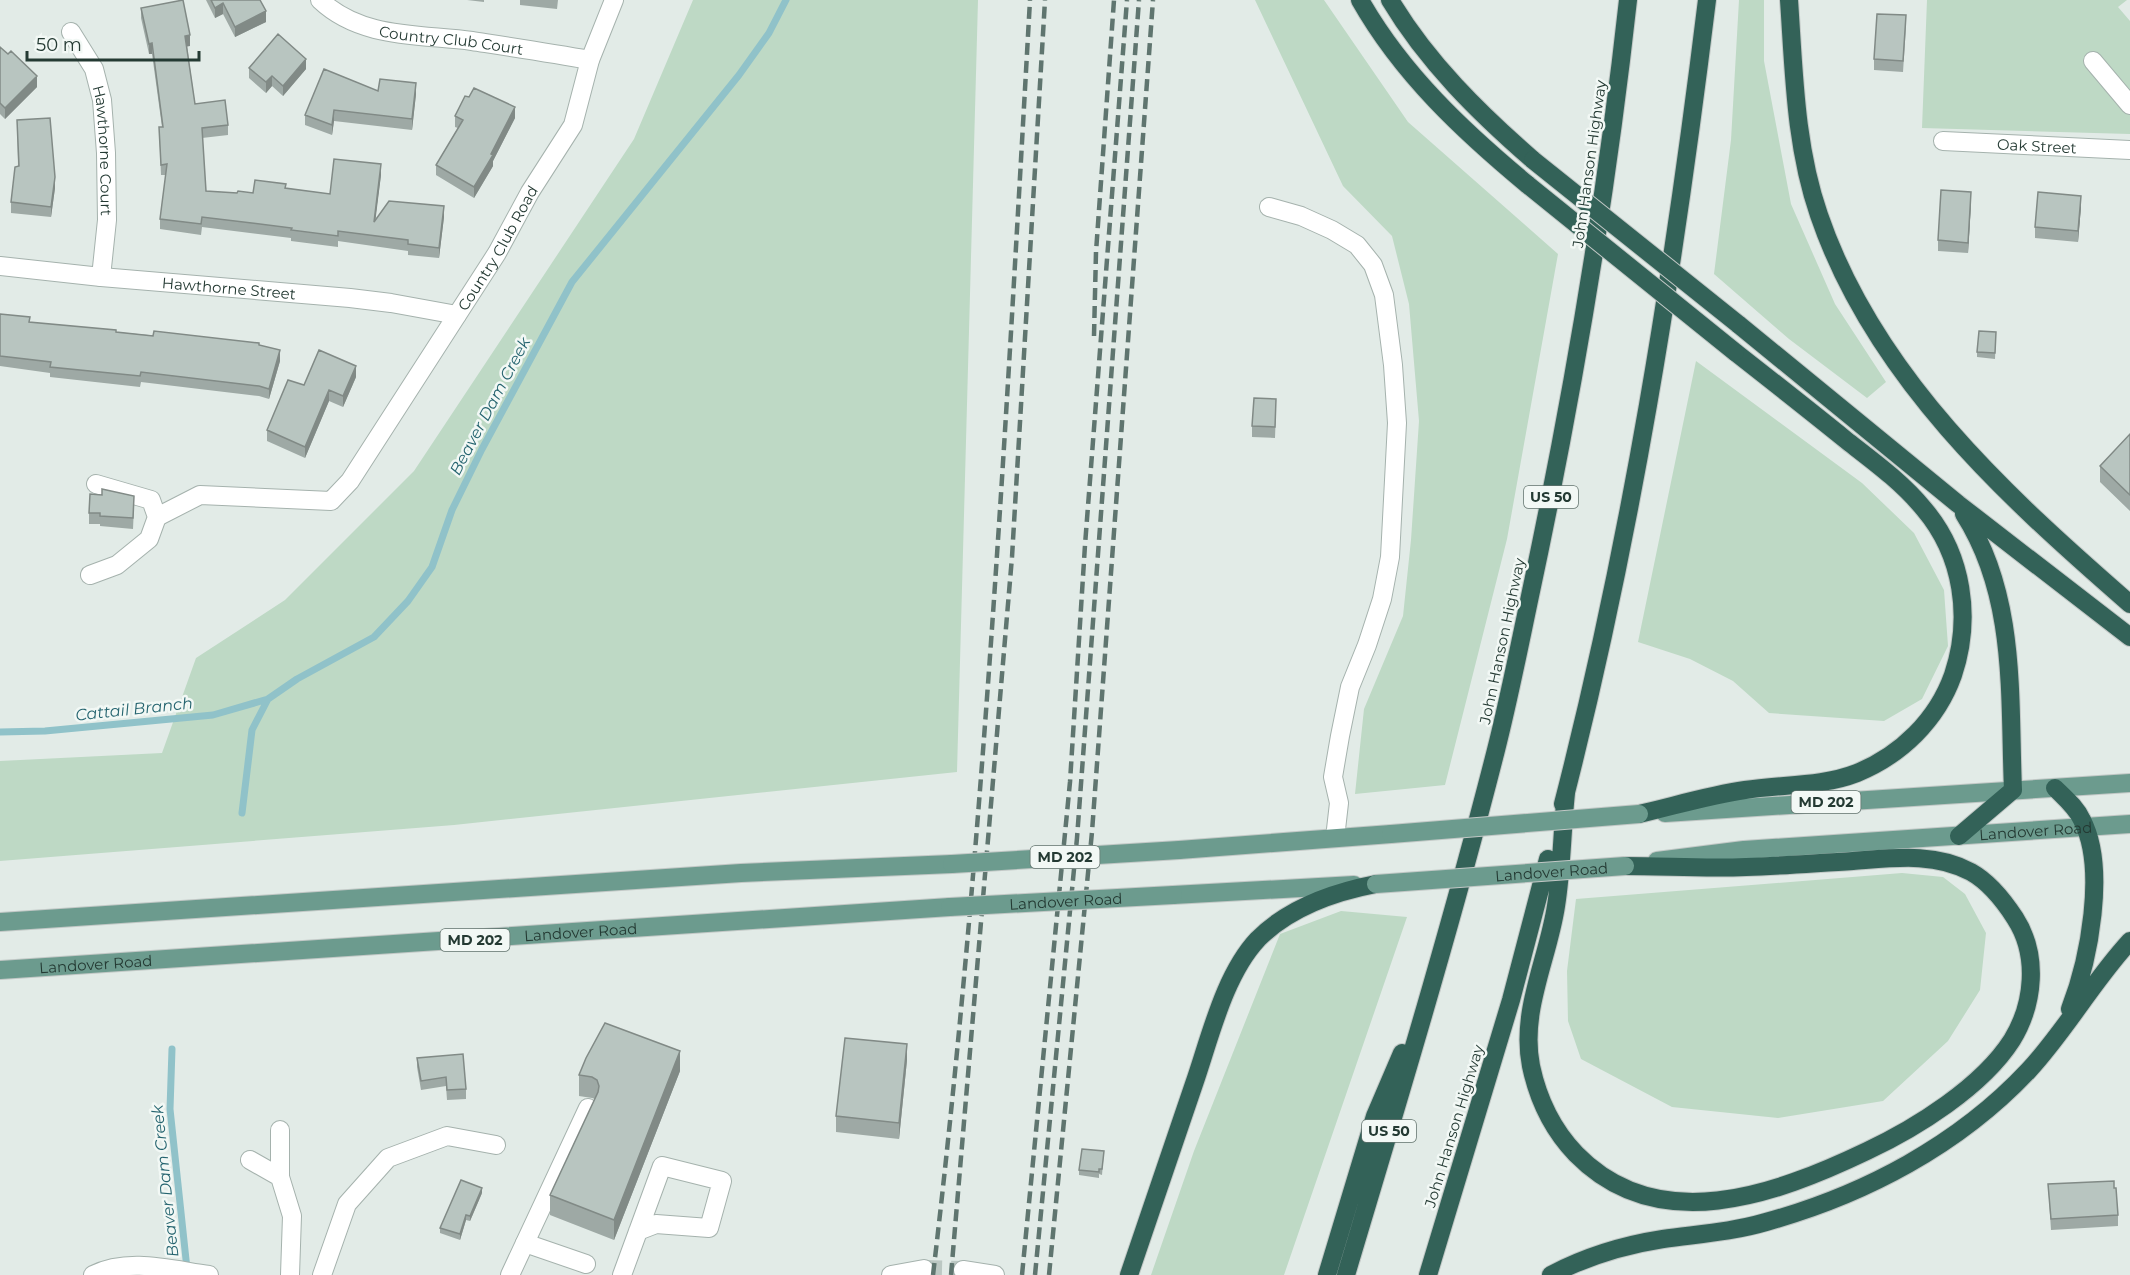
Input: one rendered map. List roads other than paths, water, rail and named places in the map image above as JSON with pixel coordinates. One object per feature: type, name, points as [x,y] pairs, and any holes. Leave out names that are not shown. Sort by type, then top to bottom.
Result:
[{"type":"highway","points":[[1360,0],[1385,39],[1463,130],[1914,497],[1935,522],[1958,572],[1964,612],[1959,655],[1941,700],[1929,718],[1901,748],[1875,765],[1828,781],[1799,786],[1745,790],[1639,814]]},
{"type":"highway","points":[[1390,0],[1430,56],[1472,105],[1533,160],[1958,504],[2130,637]]},
{"type":"highway","name":"John Hanson Highway","points":[[1346,1275],[1432,986],[1496,750],[1548,516],[1593,267],[1628,0]]},
{"type":"highway","name":"John Hanson Highway","points":[[1428,1275],[1511,1000],[1566,793],[1624,536],[1662,326],[1707,0]]},
{"type":"highway","points":[[1789,0],[1797,114],[1809,183],[1829,242],[1857,303],[1907,379],[1957,438],[2046,529],[2130,604]]},
{"type":"highway","points":[[1958,504],[1985,551],[1999,596],[2006,640],[2013,790],[1959,836]]},
{"type":"highway","points":[[2055,788],[2074,807],[2085,827],[2092,862],[2092,921],[2077,992],[2064,1024]]},
{"type":"highway","points":[[1566,793],[1556,907],[1531,1011],[1529,1039],[1531,1065],[1545,1109],[1557,1130],[1587,1165],[1606,1180],[1632,1192],[1659,1200],[1688,1203],[1745,1197],[1816,1174],[1883,1143],[1946,1104],[1975,1081],[1995,1060],[2011,1041],[2021,1021],[2028,1001],[2031,979],[2026,942],[2019,925],[2009,909],[1984,881],[1972,872],[1950,863],[1910,857],[1743,867],[1625,866]]},
{"type":"highway","points":[[1129,1275],[1218,1014],[1238,967],[1260,938],[1300,909],[1346,890],[1376,884]]},
{"type":"highway","points":[[1551,1275],[1587,1258],[1612,1250],[1666,1239],[1731,1231],[1799,1213],[1895,1172],[1980,1115],[2029,1070],[2130,941]]},
{"type":"highway","points":[[1327,1275],[1375,1116],[1432,986]]},
{"type":"main road","name":"MD 202","points":[[0,922],[741,873],[952,864],[1179,850],[1639,814],[2130,783]]},
{"type":"main road","name":"Landover Road","points":[[0,970],[950,907],[1376,884],[1625,866],[1744,850],[2130,824]]},
{"type":"street","name":"Country Club Court","points":[[320,0],[346,20],[372,29],[590,60]]},
{"type":"street","name":"Country Club Road","points":[[157,517],[200,495],[331,501],[350,481],[497,253],[530,192],[573,125],[590,60],[614,0]]},
{"type":"street","name":"Hawthorne Court","points":[[71,32],[94,69],[102,100],[107,220],[101,277]]},
{"type":"street","points":[[2093,61],[2130,105]]},
{"type":"street","name":"Oak Street","points":[[1943,141],[2130,150]]},
{"type":"street","points":[[1269,207],[1301,216],[1332,230],[1357,245],[1373,265],[1384,295],[1392,355],[1397,423],[1390,557],[1382,599],[1350,687],[1340,736],[1333,777],[1339,803],[1335,838]]},
{"type":"street","name":"Hawthorne Street","points":[[0,266],[350,298],[457,315]]},
{"type":"street","points":[[90,575],[117,565],[149,538],[157,517],[151,500],[96,484]]},
{"type":"street","points":[[510,1275],[588,1108]]},
{"type":"street","points":[[280,1130],[280,1177],[292,1216],[290,1275]]},
{"type":"street","points":[[322,1275],[347,1204],[388,1158],[447,1136],[496,1145]]},
{"type":"street","points":[[250,1160],[280,1177]]},
{"type":"street","points":[[622,1275],[638,1231],[662,1166],[722,1181],[709,1228],[656,1224],[638,1231]]},
{"type":"street","points":[[525,1243],[586,1264]]},
{"type":"street","points":[[93,1275],[112,1268],[149,1267],[209,1275]]},
{"type":"street","points":[[891,1275],[924,1269]]},
{"type":"street","points":[[963,1270],[995,1275]]},
{"type":"waterway","name":"Beaver Dam Creek","points":[[242,813],[252,730],[268,699],[297,679],[374,637],[408,601],[432,567],[452,510],[482,449],[572,282],[739,75],[769,33],[786,0]]},
{"type":"waterway","name":"Cattail Branch","points":[[0,732],[45,731],[213,715],[268,699]]},
{"type":"waterway","name":"Beaver Dam Creek","points":[[172,1049],[170,1109],[187,1269]]},
{"type":"tunnel","points":[[924,1269],[963,1270]]},
{"type":"railway","points":[[933,1275],[951,1116],[979,798],[1002,479],[1030,0]]},
{"type":"railway","points":[[951,1275],[1012,557],[1045,0]]},
{"type":"railway","points":[[1094,336],[1096,252],[1114,0]]},
{"type":"railway","points":[[1022,1275],[1070,782],[1085,545],[1127,0]]},
{"type":"railway","points":[[1035,1275],[1077,838],[1139,0]]},
{"type":"railway","points":[[1049,1275],[1092,832],[1153,0]]}]
